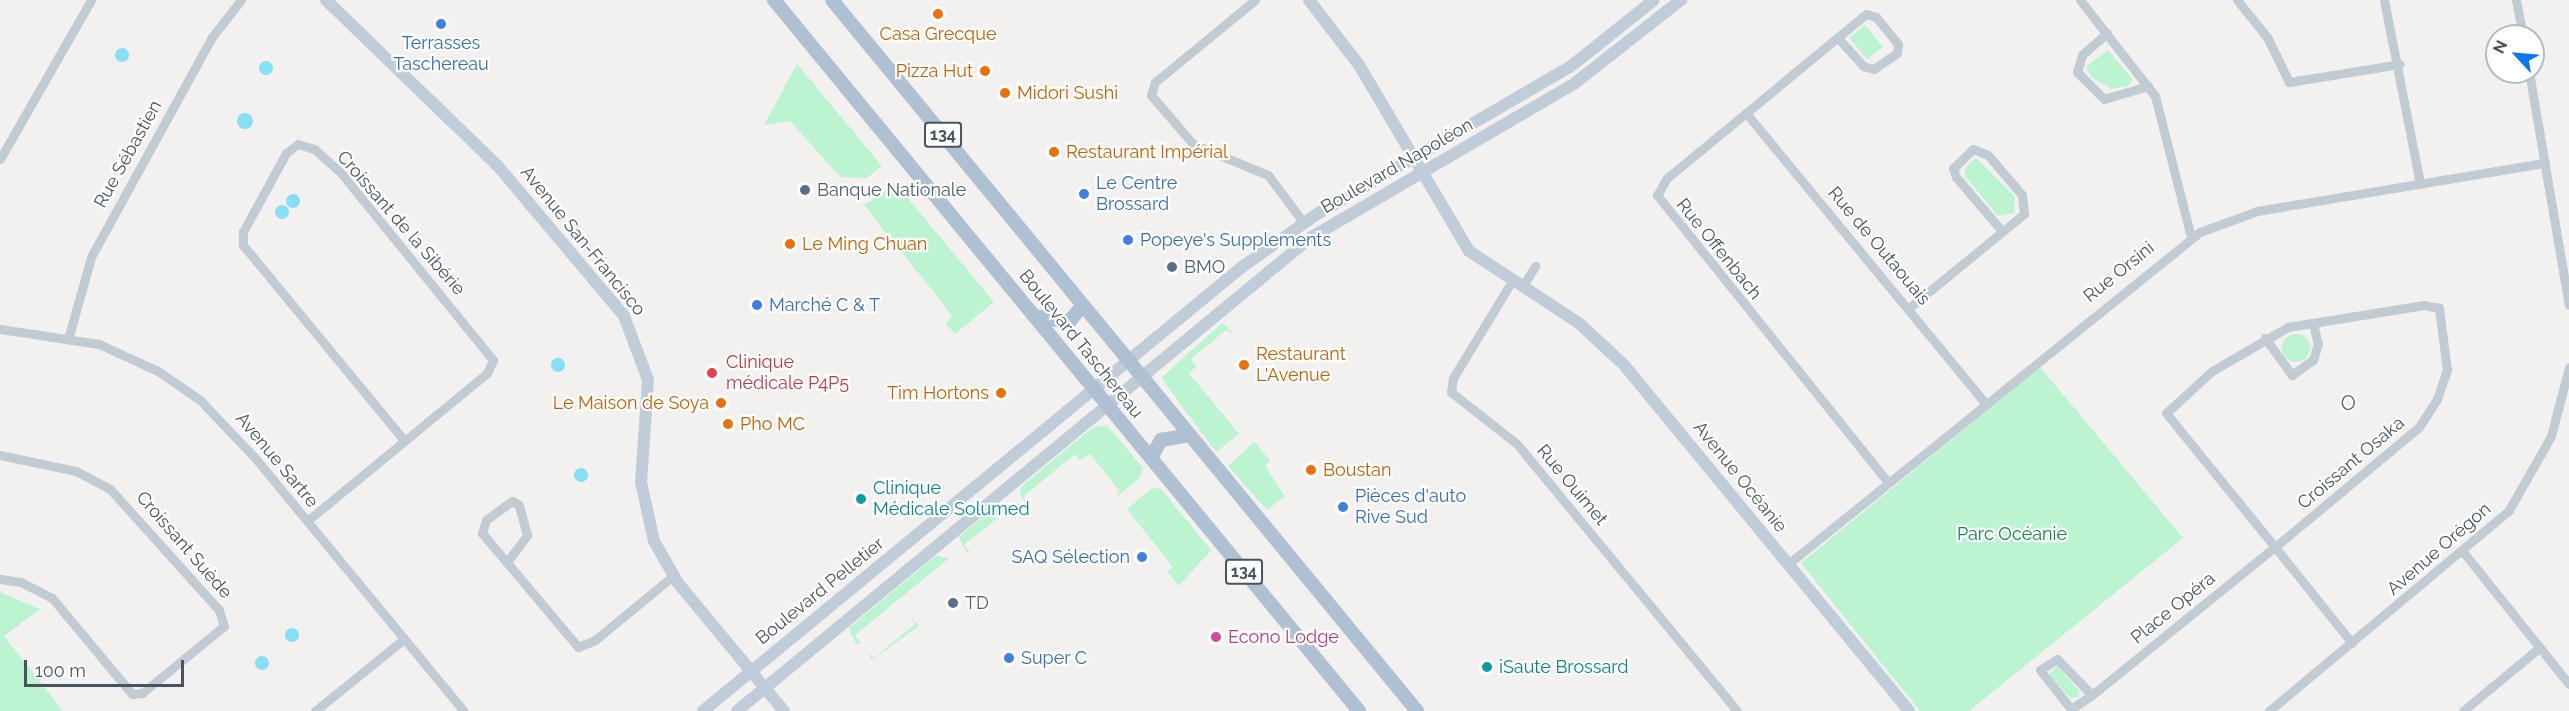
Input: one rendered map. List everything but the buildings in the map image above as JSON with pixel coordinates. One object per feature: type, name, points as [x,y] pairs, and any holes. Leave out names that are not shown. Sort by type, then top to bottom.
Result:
[{"type":"main road","name":"Boulevard Taschereau","points":[[774,0],[1359,711]]},
{"type":"main road","name":"Boulevard Taschereau","points":[[832,0],[1417,711]]},
{"type":"main road","points":[[1034,316],[1069,322],[1082,306]]},
{"type":"main road","points":[[1151,458],[1161,440],[1189,435]]},
{"type":"street","points":[[0,159],[92,0]]},
{"type":"street","name":"Rue Sébastien","points":[[69,336],[91,257],[212,37],[242,0]]},
{"type":"street","name":"Avenue San-Francisco","points":[[326,0],[497,165],[629,324],[650,392],[641,473],[644,512],[673,576],[784,711]]},
{"type":"street","points":[[1255,0],[1155,82],[1151,95],[1193,144],[1268,175],[1304,222]]},
{"type":"street","name":"Avenue Océanie","points":[[1309,0],[1359,65],[1469,251],[1580,324],[1615,355],[1909,711]]},
{"type":"street","name":"Boulevard Napoléon","points":[[1127,361],[1210,292],[1304,222],[1570,67],[1654,0]]},
{"type":"street","name":"Boulevard Napoléon","points":[[1140,377],[1310,238],[1583,78],[1681,0]]},
{"type":"street","points":[[2080,0],[2148,86],[2166,127],[2191,237]]},
{"type":"street","points":[[2236,0],[2267,37],[2280,72],[2289,82],[2400,64]]},
{"type":"street","points":[[2384,0],[2400,64],[2420,183]]},
{"type":"street","points":[[2516,0],[2521,24]]},
{"type":"street","name":"Rue Offenbach","points":[[1839,38],[1863,66],[1874,69],[1897,53],[1898,44],[1876,17],[1866,14],[1660,185],[1660,204],[1888,482]]},
{"type":"street","points":[[2107,33],[2082,55],[2077,72],[2104,99],[2148,86]]},
{"type":"street","points":[[2531,84],[2569,304]]},
{"type":"street","name":"Rue de Outaouais","points":[[1746,112],[1985,403]]},
{"type":"street","name":"Croissant de la Sibérie","points":[[307,521],[487,373],[491,354],[340,173],[314,149],[298,144],[280,164],[243,232],[243,245],[404,440]]},
{"type":"street","points":[[1909,308],[2002,231],[2027,205],[1988,155],[1973,149],[1953,168],[1956,177],[2002,231]]},
{"type":"street","name":"Rue Orsini","points":[[1788,564],[2191,237],[2257,211],[2545,164]]},
{"type":"street","points":[[1517,284],[1535,266]]},
{"type":"street","name":"Rue Ouimet","points":[[1517,284],[1454,378],[1451,392],[1517,444],[1737,711]]},
{"type":"street","points":[[1210,292],[1224,307]]},
{"type":"street","name":"Croissant Osaka","points":[[2275,547],[2419,427],[2437,399],[2447,370],[2439,308],[2424,305],[2313,324],[2265,338],[2212,371],[2166,412],[2352,643]]},
{"type":"street","points":[[2265,338],[2292,375],[2313,360],[2318,344],[2313,324]]},
{"type":"street","name":"Avenue Sartre","points":[[0,329],[69,336],[137,360],[200,400],[307,521],[464,711]]},
{"type":"street","name":"Boulevard Pelletier","points":[[703,711],[1127,361]]},
{"type":"street","name":"Avenue Orégon","points":[[2269,711],[2464,552],[2509,510],[2534,475],[2565,398],[2569,367]]},
{"type":"street","points":[[737,711],[1108,406],[1140,377]]},
{"type":"street","name":"Croissant Suède","points":[[0,455],[76,471],[110,489],[219,610],[224,626],[142,693],[132,694],[52,598],[21,582],[0,579]]},
{"type":"street","points":[[992,473],[1005,490]]},
{"type":"street","points":[[507,562],[527,535],[519,505],[512,501],[482,529],[507,562],[578,647],[595,640],[673,576]]},
{"type":"street","name":"Place Opéra","points":[[2092,695],[2057,659],[2040,670],[2071,709],[2092,695],[2275,547]]},
{"type":"street","points":[[2464,552],[2569,684]]},
{"type":"street","points":[[860,582],[873,599]]},
{"type":"street","points":[[315,711],[404,639]]},
{"type":"street","points":[[2463,711],[2539,648]]},
{"type":"green space","points":[[1865,25],[1883,47],[1867,59],[1849,38]]},
{"type":"green space","points":[[2108,50],[2133,80],[2128,86],[2112,89],[2092,78],[2086,66]]},
{"type":"green space","points":[[797,64],[882,166],[867,178],[840,177],[790,121],[764,125]]},
{"type":"green space","points":[[1976,158],[2015,197],[2014,213],[1998,216],[1965,176],[1965,168]]},
{"type":"green space","points":[[896,184],[994,302],[955,334],[946,324],[952,315],[864,205]]},
{"type":"green space","points":[[1222,323],[1235,334],[1226,330],[1191,359],[1197,366],[1189,373],[1239,434],[1216,452],[1161,378]]},
{"type":"green space","points":[[2296,334],[2306,338],[2310,348],[2306,358],[2296,362],[2286,358],[2282,348],[2286,338]]},
{"type":"green space","name":"Parc Océanie","points":[[2040,367],[2183,538],[1969,711],[1920,711],[1801,563]]},
{"type":"green space","points":[[1107,425],[1143,468],[1139,479],[1115,498],[1120,491],[1090,454],[1080,460],[1075,454],[1024,496],[1027,504],[1020,495],[1022,486],[1092,428]]},
{"type":"green space","points":[[1254,442],[1271,461],[1265,466],[1285,496],[1267,510],[1228,466]]},
{"type":"green space","points":[[1152,488],[1161,489],[1211,550],[1179,586],[1167,572],[1173,567],[1127,509]]},
{"type":"green space","points":[[999,504],[1007,508],[1013,517],[1006,511],[964,545],[970,552],[966,552],[959,537]]},
{"type":"green space","points":[[937,555],[948,559],[855,635],[861,643],[856,644],[849,628]]},
{"type":"green space","points":[[0,592],[40,609],[4,636],[63,711],[0,711]]},
{"type":"green space","points":[[910,616],[919,626],[872,660],[867,652],[874,658],[915,624]]},
{"type":"green space","points":[[2057,666],[2079,691],[2079,697],[2070,698],[2049,674]]},
{"type":"water","points":[[122,48],[127,50],[129,55],[127,60],[122,62],[117,60],[115,55],[117,50]]},
{"type":"water","points":[[266,61],[271,63],[273,68],[271,73],[266,75],[261,73],[259,68],[261,63]]},
{"type":"water","points":[[245,113],[253,121],[245,129],[237,121]]},
{"type":"water","points":[[290,194],[296,194],[300,201],[296,208],[290,208],[286,204],[286,198]]},
{"type":"water","points":[[279,205],[285,205],[289,212],[285,219],[279,219],[275,215],[275,209]]},
{"type":"water","points":[[558,358],[563,360],[565,365],[563,370],[558,372],[553,370],[551,365],[553,360]]},
{"type":"water","points":[[578,468],[584,468],[588,475],[584,482],[578,482],[574,478],[574,472]]},
{"type":"water","points":[[289,628],[295,628],[299,635],[295,642],[289,642],[285,638],[285,632]]},
{"type":"water","points":[[262,656],[267,658],[269,663],[267,668],[262,670],[257,668],[255,663],[257,658]]},
{"type":"place","name":"Casa Grecque","points":[[938,14]]},
{"type":"place","name":"Terrasses Taschereau","points":[[441,24]]},
{"type":"place","name":"Pizza Hut","points":[[985,71]]},
{"type":"place","name":"Midori Sushi","points":[[1005,93]]},
{"type":"place","name":"Restaurant Impérial","points":[[1054,152]]},
{"type":"place","name":"Banque Nationale","points":[[805,190]]},
{"type":"place","name":"Le Centre Brossard","points":[[1084,194]]},
{"type":"place","name":"Popeye's Supplements","points":[[1128,240]]},
{"type":"place","name":"Le Ming Chuan","points":[[790,244]]},
{"type":"place","name":"BMO","points":[[1172,267]]},
{"type":"place","name":"Marché C & T","points":[[757,305]]},
{"type":"place","name":"Restaurant L'Avenue","points":[[1244,365]]},
{"type":"place","name":"Clinique médicale P4P5","points":[[712,373]]},
{"type":"place","name":"Tim Hortons","points":[[1001,393]]},
{"type":"place","name":"Le Maison de Soya","points":[[721,403]]},
{"type":"place","name":"Pho MC","points":[[728,424]]},
{"type":"place","name":"Boustan","points":[[1311,470]]},
{"type":"place","name":"Clinique Médicale Solumed","points":[[861,499]]},
{"type":"place","name":"Pièces d'auto Rive Sud","points":[[1343,507]]},
{"type":"place","name":"SAQ Sélection","points":[[1142,557]]},
{"type":"place","name":"TD","points":[[953,603]]},
{"type":"place","name":"Econo Lodge","points":[[1216,637]]},
{"type":"place","name":"Super C","points":[[1009,658]]},
{"type":"place","name":"iSaute Brossard","points":[[1487,667]]},
{"type":"district","name":"O","points":[[2349,403]]}]
